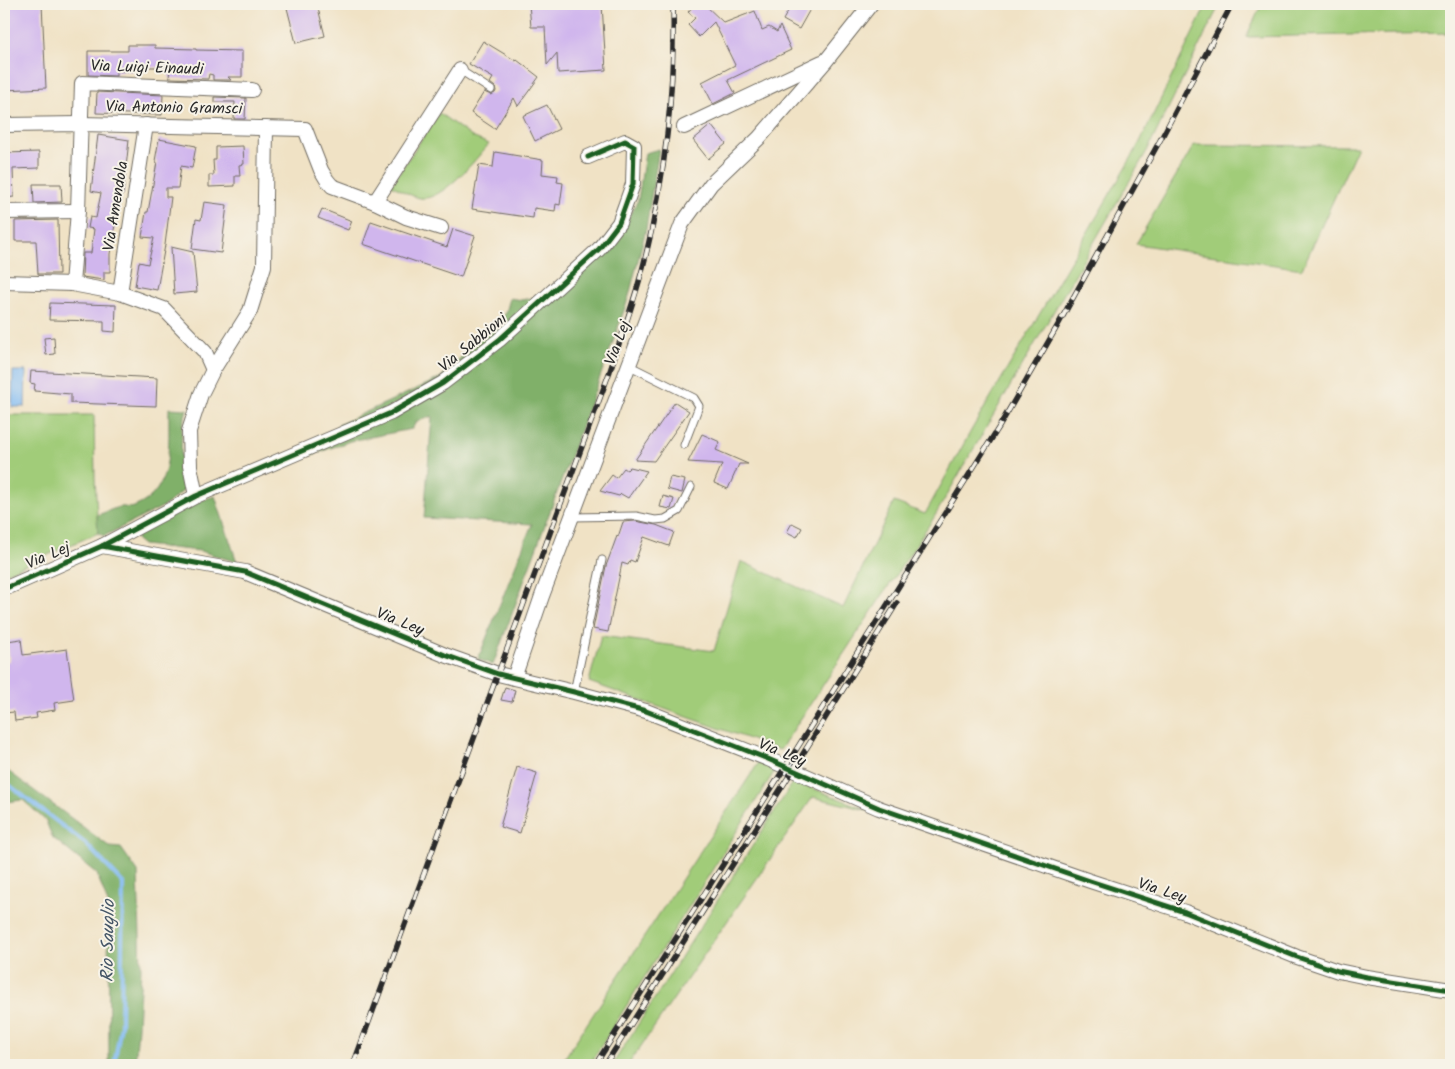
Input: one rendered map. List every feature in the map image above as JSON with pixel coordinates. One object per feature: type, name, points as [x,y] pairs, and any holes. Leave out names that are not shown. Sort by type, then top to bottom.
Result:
[{"type":"street","name":"Via Lej","points":[[514,678],[571,517],[682,224],[711,184],[759,138],[825,62],[871,4]]},
{"type":"street","points":[[684,127],[825,62]]},
{"type":"street","points":[[375,202],[460,70]]},
{"type":"street","name":"Via Luigi Einaudi","points":[[81,124],[82,84],[252,90]]},
{"type":"street","points":[[72,284],[78,210],[81,124]]},
{"type":"street","name":"Via Antonio Gramsci","points":[[4,125],[81,124],[305,129],[321,170],[332,186],[375,202],[406,218],[441,228]]},
{"type":"street","name":"Via Amendola","points":[[120,293],[146,125]]},
{"type":"street","points":[[196,496],[190,466],[189,431],[201,394],[213,370],[250,311],[264,266],[266,128]]},
{"type":"street","name":"Via Sabbioni","points":[[196,496],[391,413],[443,383],[499,340],[599,249],[619,223],[633,184],[634,146],[624,141],[588,157]]},
{"type":"street","points":[[4,212],[78,210]]},
{"type":"street","points":[[4,282],[72,284],[120,293],[164,309],[204,352],[213,370]]},
{"type":"street","name":"Via Lej","points":[[4,589],[102,546],[196,496]]},
{"type":"street","name":"Via Ley","points":[[102,546],[245,572],[445,655],[498,674],[646,711],[768,760],[879,808],[1185,912],[1297,957],[1367,977],[1451,990]]},
{"type":"lane","points":[[460,70],[491,90]]},
{"type":"lane","points":[[628,365],[694,398],[699,406],[684,446]]},
{"type":"lane","points":[[571,517],[636,516],[655,520],[665,519],[679,511],[691,487]]},
{"type":"lane","points":[[574,692],[602,560]]},
{"type":"green space","points":[[1207,4],[1220,4],[1147,151],[933,519],[780,750],[589,682],[601,636],[714,651],[741,561],[843,608],[894,502],[925,514],[972,429],[1137,148]]},
{"type":"green space","points":[[1262,4],[1451,4],[1451,33],[1246,37]]},
{"type":"green space","points":[[439,113],[472,137],[489,144],[448,187],[429,197],[420,198],[391,185]]},
{"type":"green space","points":[[1194,145],[1358,146],[1302,269],[1136,244]]},
{"type":"green space","points":[[659,149],[646,229],[629,296],[493,665],[478,659],[532,524],[424,518],[432,416],[416,422],[412,429],[350,441],[290,463],[448,387],[623,227],[638,200],[645,153]]},
{"type":"green space","points":[[537,297],[535,302],[442,381],[337,433],[338,425],[440,378],[506,313],[510,298],[521,300]]},
{"type":"green space","points":[[169,408],[187,409],[182,428],[181,455],[186,475],[183,491],[166,505],[104,536],[98,533],[97,515],[119,507],[134,507],[147,500],[157,490],[167,465]]},
{"type":"green space","points":[[4,415],[94,415],[98,533],[4,574]]},
{"type":"green space","points":[[215,496],[237,562],[200,551],[143,545],[136,539],[140,530],[199,501]]},
{"type":"green space","points":[[759,762],[776,769],[589,1065],[560,1065]]},
{"type":"green space","points":[[4,768],[110,847],[121,848],[138,872],[141,969],[135,1065],[107,1065],[109,1061],[108,904],[97,874],[52,837],[46,821],[23,800],[6,802],[4,800]]},
{"type":"green space","points":[[794,781],[871,811],[813,797],[628,1065],[612,1065]]},
{"type":"water","points":[[13,371],[26,371],[25,407],[12,407]]},
{"type":"building","points":[[4,4],[42,4],[46,88],[4,90]]},
{"type":"building","points":[[286,4],[317,4],[325,36],[296,43]]},
{"type":"building","points":[[529,4],[602,4],[606,70],[558,73],[557,53],[547,65],[545,27],[531,27]]},
{"type":"building","points":[[695,4],[704,4],[724,23],[755,11],[762,30],[769,27],[777,32],[780,26],[791,50],[728,80],[735,93],[713,104],[702,82],[735,65],[714,22],[699,37],[688,25],[695,18],[688,12]]},
{"type":"building","points":[[792,4],[813,4],[799,29],[783,20]]},
{"type":"building","points":[[483,41],[517,60],[539,77],[518,106],[514,98],[495,129],[471,113],[484,92],[491,95],[496,91],[495,87],[490,83],[493,78],[469,64]]},
{"type":"building","points":[[128,45],[155,45],[155,48],[242,51],[242,77],[228,77],[231,80],[213,80],[213,75],[209,74],[208,79],[169,78],[170,67],[142,67],[142,71],[116,71],[116,76],[88,75],[88,51],[128,51]]},
{"type":"building","points":[[97,92],[163,95],[162,115],[96,113]]},
{"type":"building","points":[[214,97],[246,98],[245,119],[234,119],[235,102],[214,102]]},
{"type":"building","points":[[547,105],[559,129],[535,141],[523,116]]},
{"type":"building","points":[[711,125],[726,144],[708,159],[693,140]]},
{"type":"building","points":[[98,135],[129,140],[123,195],[120,195],[110,254],[110,272],[104,272],[104,280],[82,277],[83,253],[91,253],[94,229],[88,228],[90,217],[96,218],[101,193],[91,191]]},
{"type":"building","points":[[159,139],[196,146],[192,168],[181,166],[178,188],[166,188],[166,197],[171,197],[157,290],[135,286],[139,262],[148,264],[154,238],[142,237],[157,162],[155,161]]},
{"type":"building","points":[[243,146],[244,164],[239,165],[240,176],[235,176],[235,186],[209,187],[209,175],[214,175],[213,160],[216,160],[216,147]]},
{"type":"building","points":[[39,152],[39,168],[13,169],[14,197],[4,198],[4,153]]},
{"type":"building","points":[[495,152],[543,160],[542,174],[558,176],[557,182],[563,183],[560,205],[556,204],[555,211],[534,208],[533,218],[472,209],[479,165],[493,167]]},
{"type":"building","points":[[33,184],[61,184],[62,202],[34,203]]},
{"type":"building","points":[[204,202],[227,205],[221,253],[192,249],[196,219],[201,220]]},
{"type":"building","points":[[322,209],[352,221],[348,230],[318,218]]},
{"type":"building","points":[[58,220],[59,274],[38,274],[36,241],[15,241],[15,221]]},
{"type":"building","points":[[371,221],[447,247],[453,229],[475,236],[461,277],[363,244]]},
{"type":"building","points":[[171,247],[193,252],[197,292],[174,294]]},
{"type":"building","points":[[50,303],[116,305],[115,332],[104,331],[104,321],[49,320]]},
{"type":"building","points":[[54,337],[55,354],[46,355],[44,338]]},
{"type":"building","points":[[31,371],[157,378],[156,406],[71,403],[71,394],[34,391],[35,384],[30,383]]},
{"type":"building","points":[[675,402],[689,411],[654,461],[635,460]]},
{"type":"building","points":[[702,434],[720,442],[716,450],[748,464],[739,464],[728,489],[714,483],[722,464],[688,462]]},
{"type":"building","points":[[630,467],[647,471],[628,498],[621,494],[619,496],[600,491],[612,475],[616,478],[624,468],[627,470]]},
{"type":"building","points":[[670,477],[685,480],[682,493],[667,489]]},
{"type":"building","points":[[663,496],[674,499],[671,509],[660,507]]},
{"type":"building","points":[[635,521],[656,525],[674,532],[669,546],[644,537],[635,562],[630,560],[628,565],[622,563],[608,632],[593,629],[606,566],[617,536],[623,522]]},
{"type":"building","points":[[792,523],[802,528],[797,537],[787,532]]},
{"type":"building","points":[[21,639],[23,655],[67,649],[74,700],[54,703],[55,710],[36,713],[37,718],[15,721],[14,712],[4,713],[4,662],[10,661],[7,641]]},
{"type":"building","points":[[505,687],[515,690],[512,702],[501,700]]},
{"type":"building","points":[[517,767],[537,773],[520,833],[500,827]]},
{"type":"waterway","name":"Rio Sauglio","points":[[4,781],[86,844],[123,883],[121,1025],[114,1065]]},
{"type":"railway","points":[[353,1065],[610,371],[629,315],[645,259],[663,165],[672,68],[673,4]]},
{"type":"railway","points":[[595,1065],[999,427],[1163,135],[1232,4]]},
{"type":"railway","points":[[605,1065],[897,603]]},
{"type":"cycle path","points":[[4,589],[102,546],[196,496],[391,413],[443,383],[499,340],[599,249],[619,223],[633,184],[634,146],[625,141],[588,157]]},
{"type":"cycle path","points":[[102,546],[245,572],[445,655],[498,674],[646,711],[768,759],[879,808],[1185,912],[1297,957],[1338,971],[1451,990]]}]
